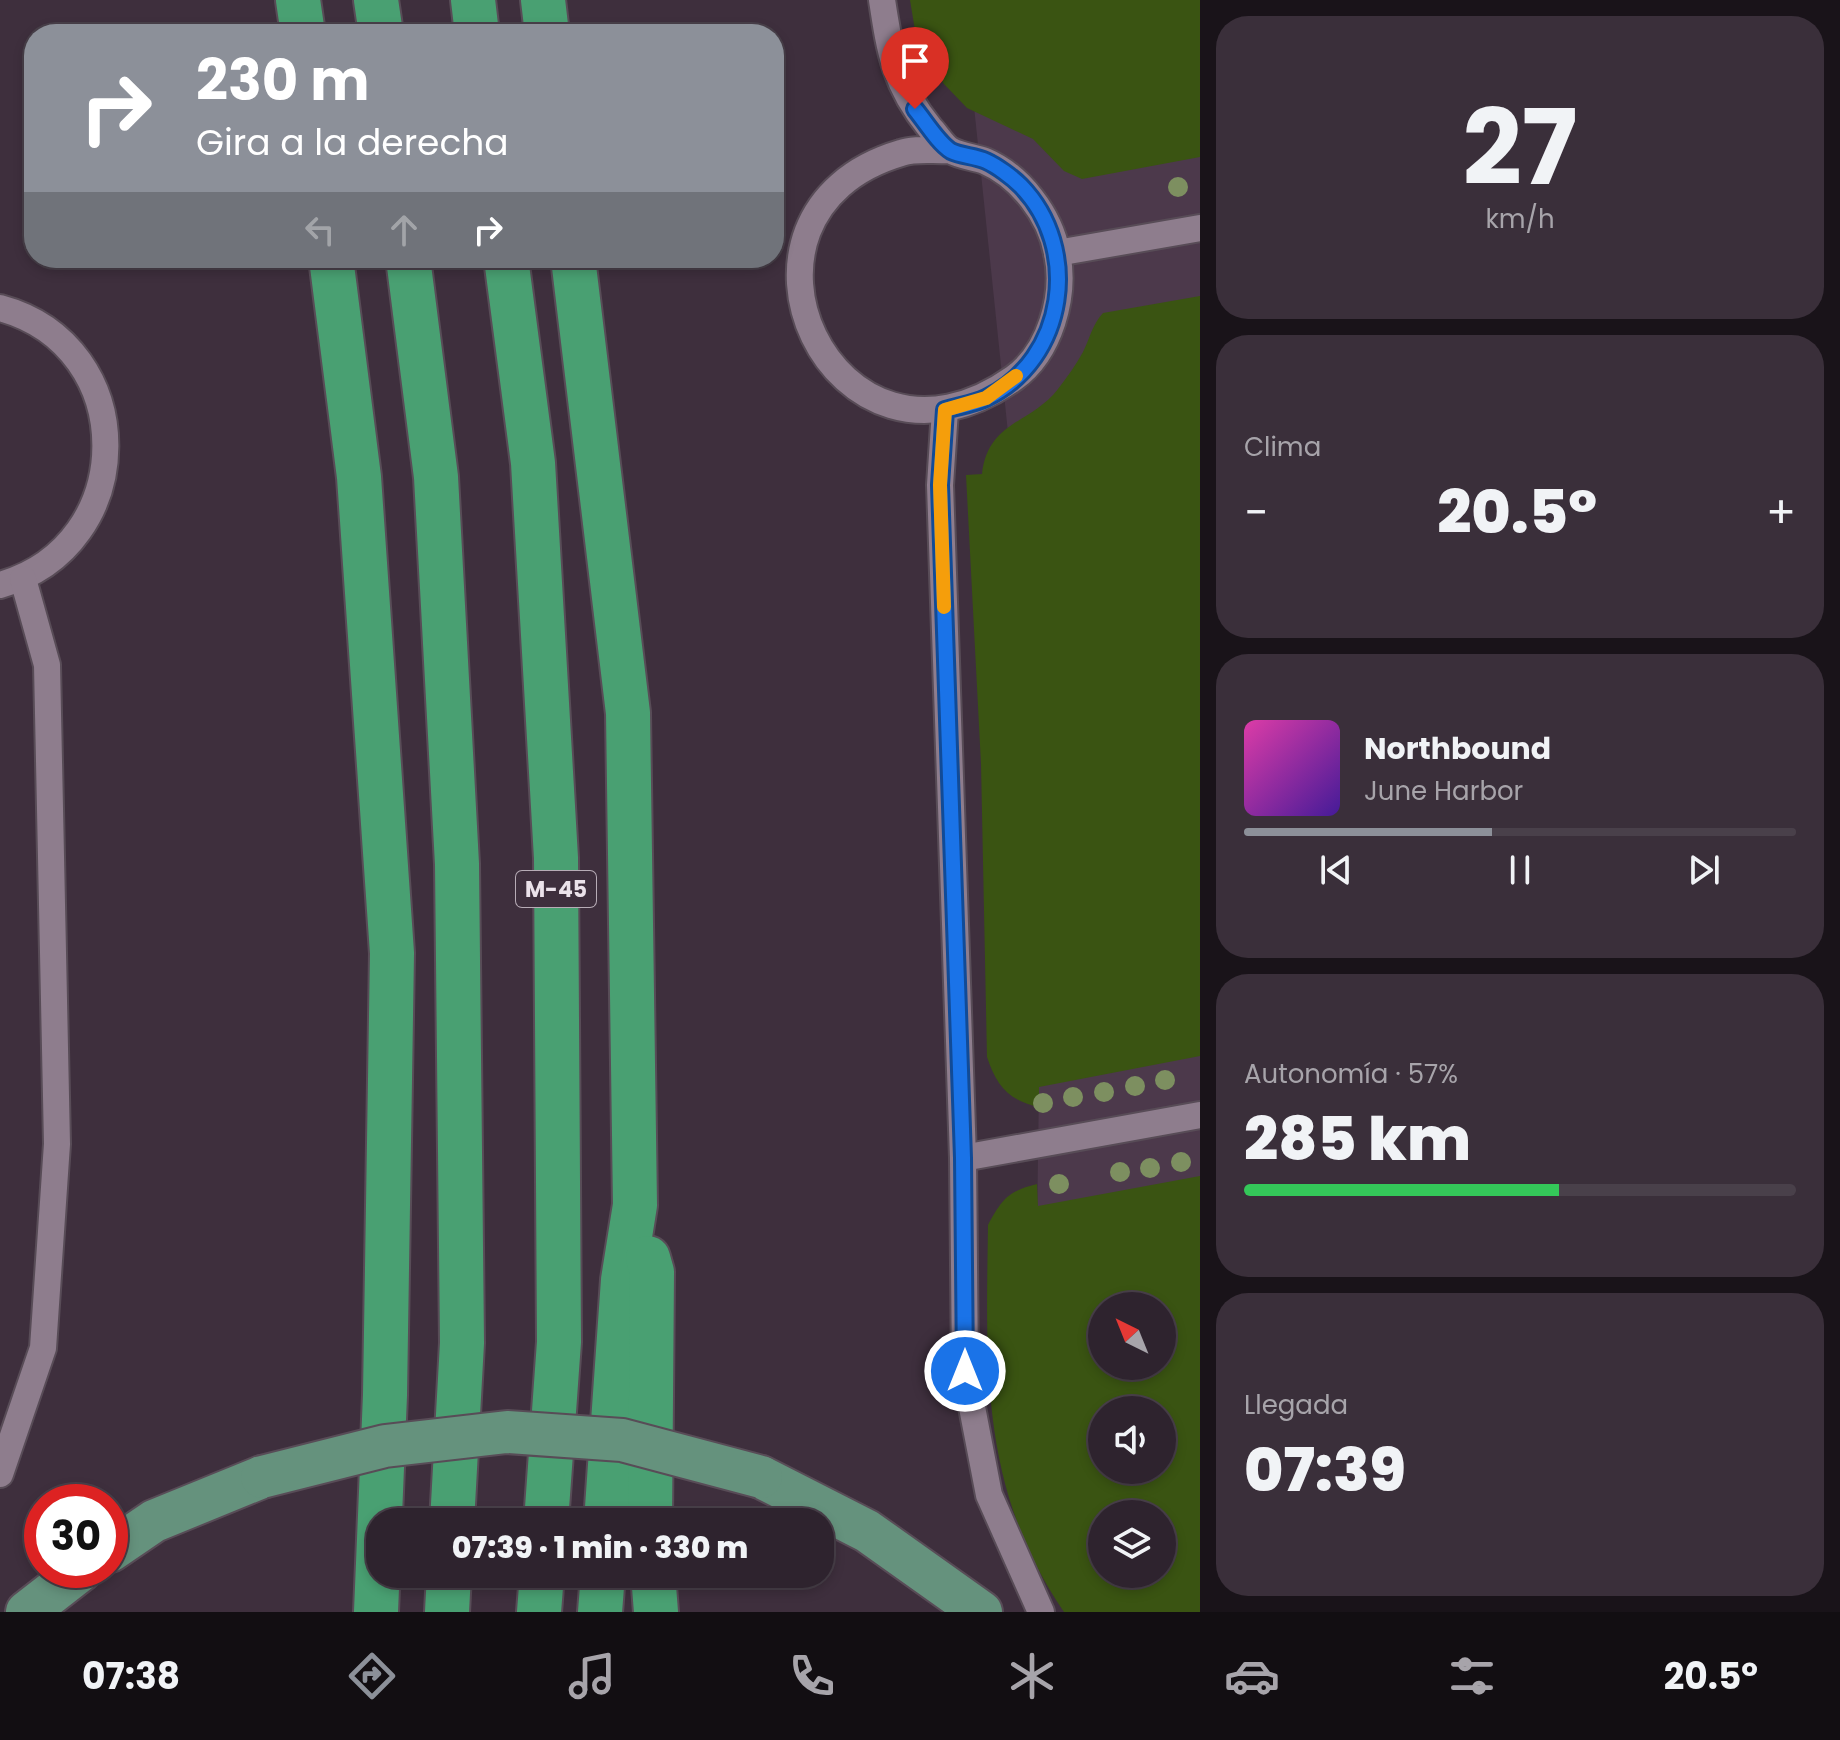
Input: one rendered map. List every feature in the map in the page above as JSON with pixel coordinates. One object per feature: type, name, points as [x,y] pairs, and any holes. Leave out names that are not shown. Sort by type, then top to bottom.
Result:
[{"type":"highway","points":[[298,0],[302,24]]},
{"type":"highway","points":[[376,0],[380,24]]},
{"type":"highway","points":[[473,0],[476,24]]},
{"type":"highway","points":[[543,0],[546,24]]},
{"type":"highway","points":[[332,268],[359,477],[392,953],[385,1395],[376,1612]]},
{"type":"highway","points":[[409,268],[436,477],[457,864],[462,1343],[453,1508]]},
{"type":"highway","name":"M-45","points":[[507,268],[533,463],[556,858],[559,1342],[547,1508]]},
{"type":"highway","points":[[574,268],[628,713],[635,1205],[623,1280],[607,1508]]},
{"type":"highway","points":[[635,1205],[652,1272],[650,1508]]},
{"type":"highway","points":[[348,1612],[385,1395]]},
{"type":"highway","points":[[447,1612],[448,1588]]},
{"type":"highway","points":[[539,1612],[541,1588]]},
{"type":"highway","points":[[600,1612],[602,1588]]},
{"type":"highway","points":[[654,1588],[656,1612]]},
{"type":"main road","points":[[128,1539],[154,1521],[262,1477],[385,1446],[507,1432],[622,1440],[761,1477],[867,1531],[981,1612]]},
{"type":"main road","points":[[27,1612],[58,1588]]},
{"type":"street","points":[[882,0],[892,63],[915,109],[949,150]]},
{"type":"street","points":[[949,150],[987,162],[1019,184],[1044,216],[1057,253],[1059,296],[1047,337],[1021,372],[986,398],[945,410],[901,408],[861,391],[828,363],[807,325],[799,281],[806,237],[828,197],[862,168],[904,151],[949,150]]},
{"type":"street","points":[[1057,253],[1200,228]]},
{"type":"street","points":[[0,308],[19,313],[54,334],[81,364],[99,400],[107,440],[103,483],[86,522],[59,555],[12,582],[47,665],[57,1144],[43,1348],[0,1474]]},
{"type":"street","points":[[945,410],[940,485],[963,1158],[965,1371],[989,1495],[1041,1612]]},
{"type":"street","points":[[963,1158],[1200,1115]]},
{"type":"shaded area","points":[[1200,0],[1200,1612],[1106,1601],[1102,1588],[1176,1588],[1176,1500],[1088,1500],[1088,1542],[1035,1367],[1039,1087],[1012,471],[970,68]]},
{"type":"green space","points":[[910,0],[1200,0],[1200,157],[1082,179],[1064,171],[1033,139],[967,108],[943,83],[938,64],[921,67]]},
{"type":"green space","points":[[1200,296],[1200,1056],[1039,1087],[1039,1107],[1019,1101],[1005,1090],[987,1057],[981,764],[966,475],[982,474],[993,443],[1058,389],[1080,357],[1103,313]]},
{"type":"green space","points":[[1200,1176],[1200,1612],[1064,1612],[1037,1566],[1016,1520],[994,1426],[989,1378],[988,1225],[1007,1197],[1037,1184],[1038,1206]]},
{"type":"slow traffic","points":[[944,607],[940,485],[945,410],[986,398],[1016,376]]},
{"type":"route","points":[[915,109],[949,150],[987,162],[1019,184],[1044,216],[1057,253],[1059,296],[1047,337],[1021,372],[986,398],[945,410],[940,485],[963,1158],[965,1371]]}]
